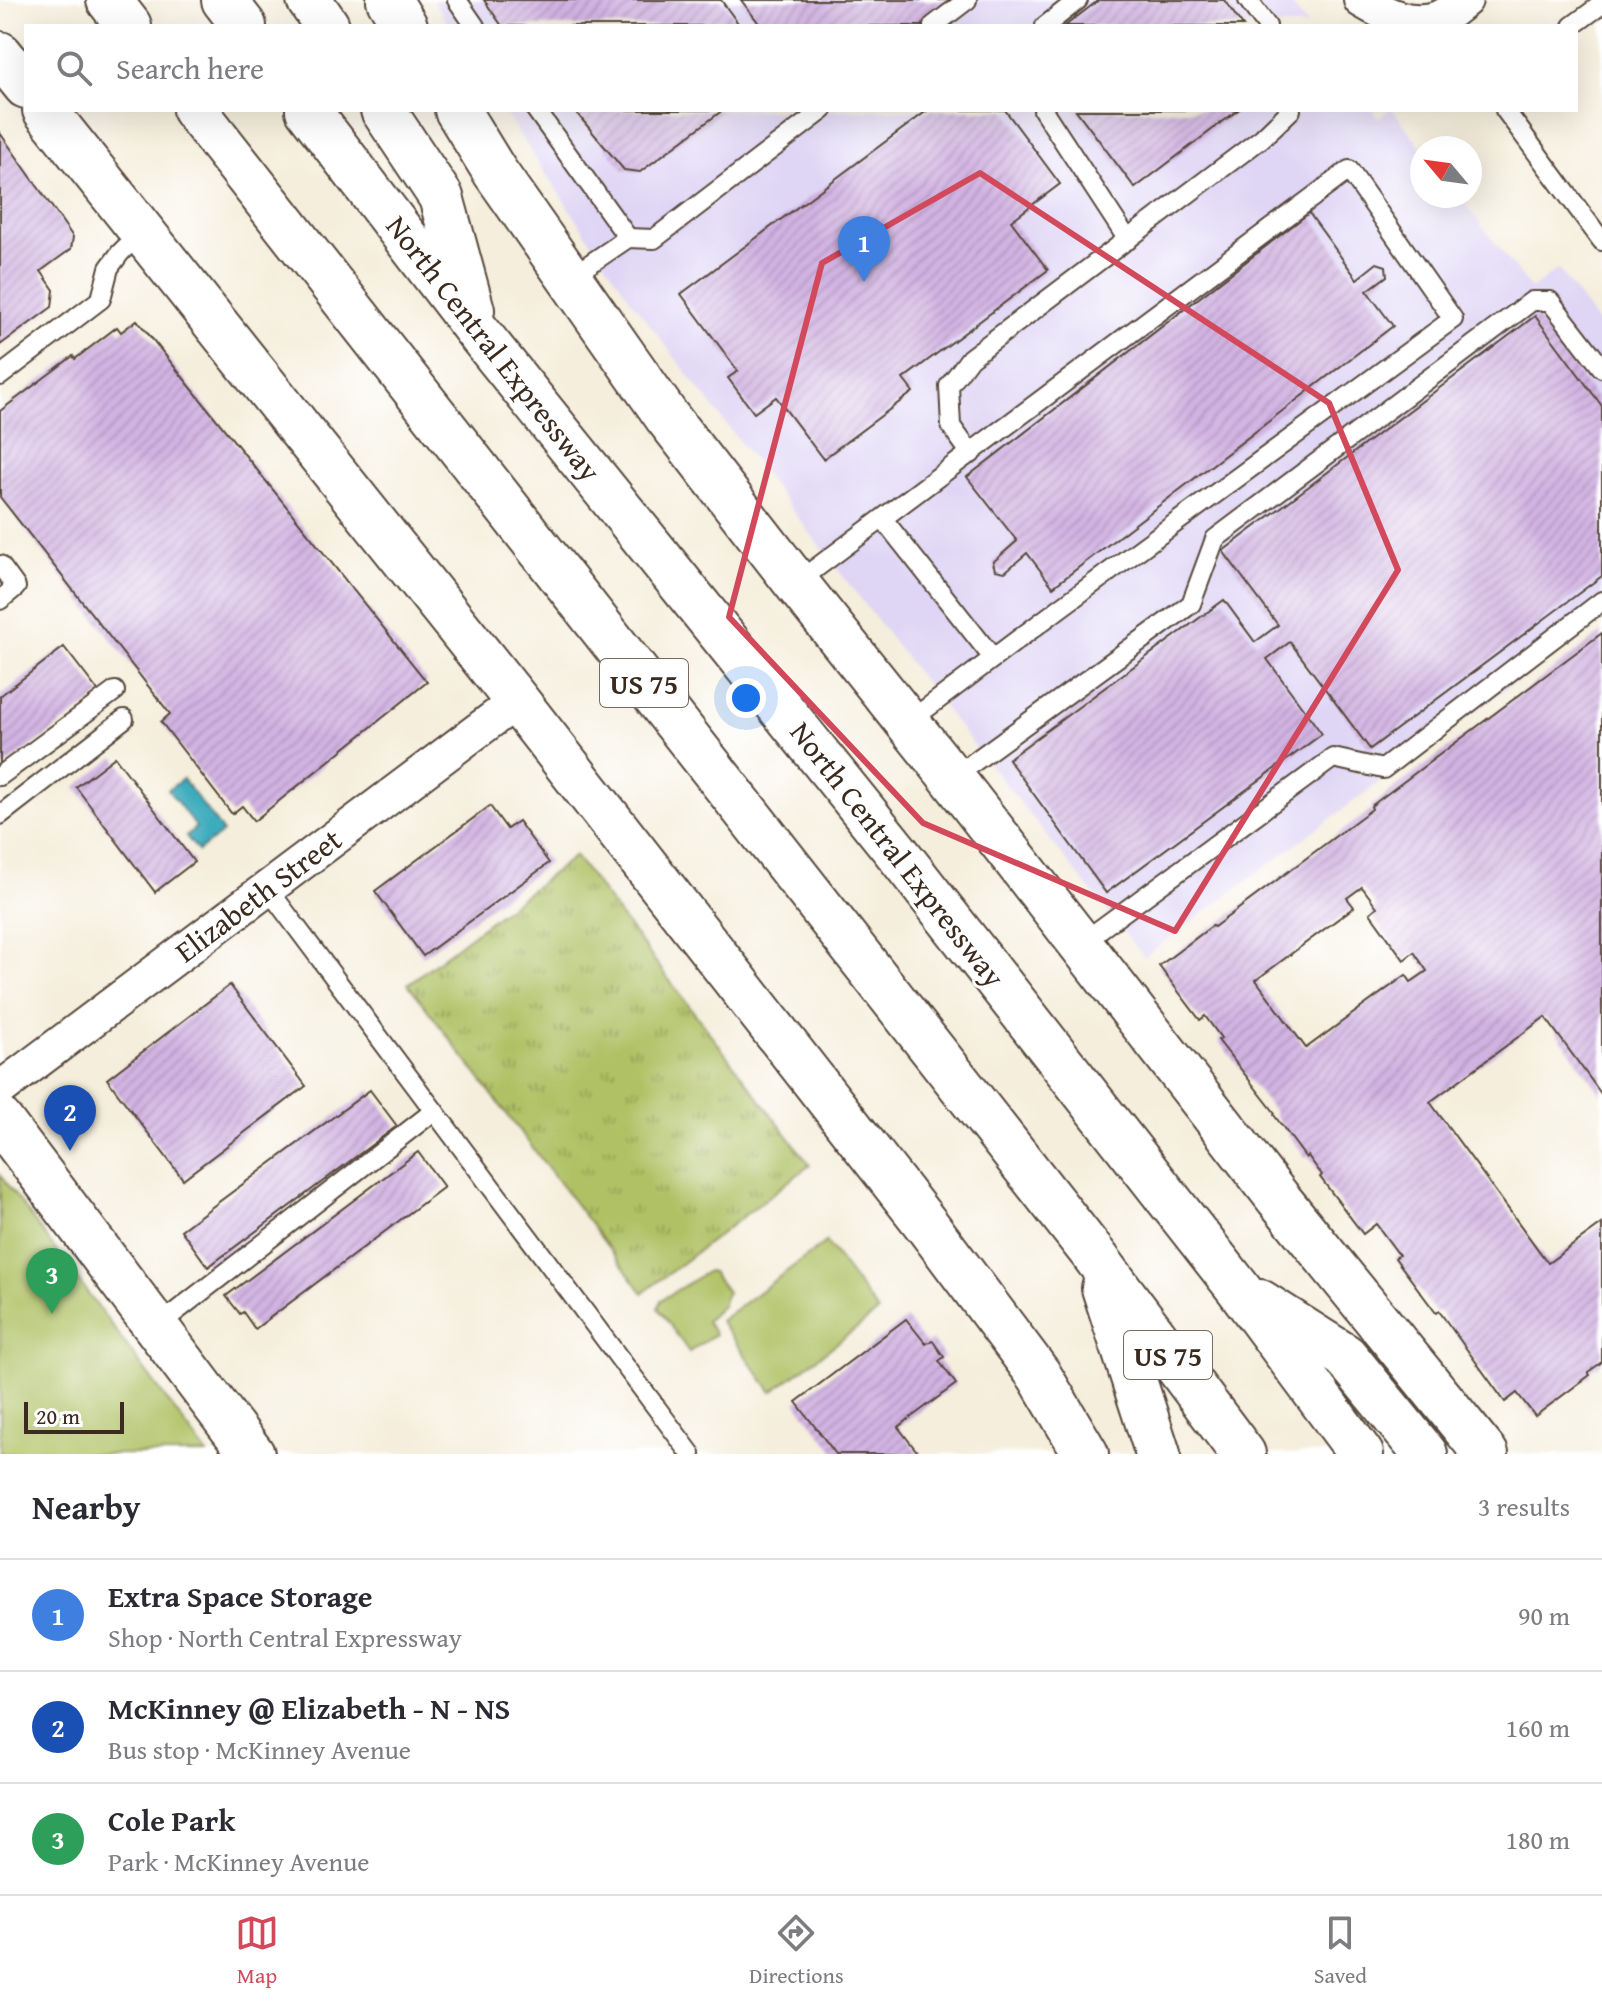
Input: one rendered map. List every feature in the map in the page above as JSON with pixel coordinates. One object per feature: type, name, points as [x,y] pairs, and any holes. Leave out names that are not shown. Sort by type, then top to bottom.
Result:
[{"type":"main road","points":[[109,0],[127,24]]},
{"type":"main road","points":[[224,0],[242,24]]},
{"type":"main road","points":[[309,0],[326,24]]},
{"type":"main road","points":[[389,0],[404,24]]},
{"type":"main road","points":[[0,54],[24,84]]},
{"type":"main road","points":[[47,112],[517,701],[929,1228],[1039,1375],[1086,1454]]},
{"type":"main road","name":"US 75","points":[[197,112],[1094,1255],[1243,1454]]},
{"type":"main road","name":"North Central Expressway","points":[[310,112],[477,331],[895,850],[1238,1288],[1361,1454]]},
{"type":"main road","points":[[384,112],[441,197],[477,331]]},
{"type":"main road","points":[[458,112],[495,172],[667,417],[1278,1198],[1486,1454]]},
{"type":"main road","points":[[0,1120],[252,1454]]},
{"type":"main road","points":[[1094,1255],[1158,1454]]},
{"type":"main road","points":[[1238,1288],[1345,1356],[1425,1454]]},
{"type":"street","points":[[1371,7],[1410,22],[1450,15]]},
{"type":"street","name":"Elizabeth Street","points":[[0,1089],[517,701]]},
{"type":"lane","points":[[457,0],[474,24]]},
{"type":"lane","points":[[936,24],[967,0]]},
{"type":"lane","points":[[1048,24],[1078,0]]},
{"type":"lane","points":[[1248,0],[1266,24]]},
{"type":"lane","points":[[1575,24],[1602,4]]},
{"type":"lane","points":[[537,112],[628,238]]},
{"type":"lane","points":[[569,278],[628,238],[654,239],[820,112]]},
{"type":"lane","points":[[1044,112],[1128,240]]},
{"type":"lane","points":[[971,454],[951,426],[949,386],[970,358],[1262,138],[1289,112]]},
{"type":"lane","points":[[1506,112],[1602,241]]},
{"type":"lane","points":[[796,583],[1349,170],[1453,319],[907,723]]},
{"type":"lane","points":[[0,376],[101,299],[109,268],[142,231]]},
{"type":"lane","points":[[952,778],[1191,604],[1215,539],[1532,301],[1550,301],[1602,368]]},
{"type":"lane","points":[[883,519],[993,658]]},
{"type":"lane","points":[[0,565],[16,587],[0,600]]},
{"type":"lane","points":[[1080,944],[1333,758],[1383,769],[1602,601]]},
{"type":"lane","points":[[0,776],[115,691]]},
{"type":"lane","points":[[0,815],[124,719]]},
{"type":"lane","points":[[268,889],[691,1454]]},
{"type":"lane","points":[[156,1327],[434,1111]]},
{"type":"highlighted area","points":[[980,173],[1329,403],[1398,570],[1175,931],[923,823],[729,617],[822,263]]},
{"type":"shaded area","points":[[433,0],[1288,0],[1306,24],[448,24]]},
{"type":"shaded area","points":[[504,112],[1374,112],[1379,118],[1386,112],[1395,112],[1413,136],[1410,136],[1410,208],[1468,208],[1531,289],[1558,269],[1602,328],[1602,617],[1144,957],[952,718],[630,299]]},
{"type":"green space","points":[[575,856],[810,1165],[643,1293],[408,984]]},
{"type":"green space","points":[[0,1175],[207,1454],[0,1454]]},
{"type":"green space","points":[[826,1242],[878,1312],[772,1392],[720,1321]]},
{"type":"green space","points":[[708,1271],[727,1292],[722,1306],[706,1321],[715,1334],[689,1352],[658,1308],[661,1300]]},
{"type":"water","points":[[183,779],[223,832],[198,851],[186,836],[196,827],[168,790]]},
{"type":"building","points":[[484,0],[721,0],[739,24],[501,24]]},
{"type":"building","points":[[741,0],[957,0],[925,24],[759,24]]},
{"type":"building","points":[[1099,0],[1224,0],[1242,24],[1068,24]]},
{"type":"building","points":[[576,112],[720,112],[640,172],[624,170]]},
{"type":"building","points":[[925,112],[1006,112],[1060,184],[1011,221],[1048,270],[903,379],[913,392],[823,459],[776,397],[754,413],[728,378],[738,371],[681,294]]},
{"type":"building","points":[[1078,112],[1235,112],[1135,188]]},
{"type":"building","points":[[0,133],[73,237],[71,249],[41,271],[54,290],[52,307],[0,345]]},
{"type":"building","points":[[1309,213],[1357,279],[1377,263],[1386,266],[1387,276],[1367,291],[1393,326],[1053,587],[1027,553],[1005,572],[995,570],[993,562],[1017,541],[967,477]]},
{"type":"building","points":[[1535,316],[1602,406],[1602,576],[1370,749],[1290,642],[1267,659],[1322,734],[1106,893],[1008,759],[1224,600],[1255,642],[1278,625],[1223,551]]},
{"type":"building","points":[[137,320],[427,682],[254,821],[242,806],[232,814],[161,722],[170,714],[0,497],[0,411],[73,356],[75,359],[117,327],[121,332]]},
{"type":"building","points":[[1602,633],[1602,1095],[1545,1017],[1430,1102],[1548,1263],[1602,1224],[1602,1362],[1588,1372],[1590,1375],[1535,1416],[1517,1393],[1505,1402],[1439,1311],[1436,1313],[1395,1258],[1399,1255],[1376,1224],[1363,1234],[1308,1156],[1306,1158],[1218,1040],[1221,1038],[1205,1016],[1200,1020],[1159,966],[1372,809],[1371,806]],"holes":[[[1362,887],[1377,907],[1370,913],[1404,960],[1414,952],[1427,971],[1411,982],[1406,975],[1306,1048],[1256,980],[1354,907],[1347,898]]]},
{"type":"building","points":[[64,647],[101,695],[0,769],[0,696]]},
{"type":"building","points":[[115,757],[194,862],[155,892],[76,787]]},
{"type":"building","points":[[490,806],[507,829],[518,821],[549,863],[423,956],[375,891]]},
{"type":"building","points":[[230,985],[306,1086],[183,1179],[107,1079]]},
{"type":"building","points":[[370,1090],[397,1126],[208,1267],[181,1230]]},
{"type":"building","points":[[418,1152],[444,1187],[255,1329],[243,1312],[240,1314],[226,1296]]},
{"type":"building","points":[[906,1319],[926,1344],[932,1340],[944,1357],[939,1361],[956,1384],[898,1427],[919,1454],[836,1454],[796,1402]]},
{"type":"place","name":"Extra Space Storage","points":[[864,282]]},
{"type":"place","name":"McKinney @ Elizabeth - N - NS","points":[[70,1151]]},
{"type":"place","name":"Cole Park","points":[[52,1314]]}]
